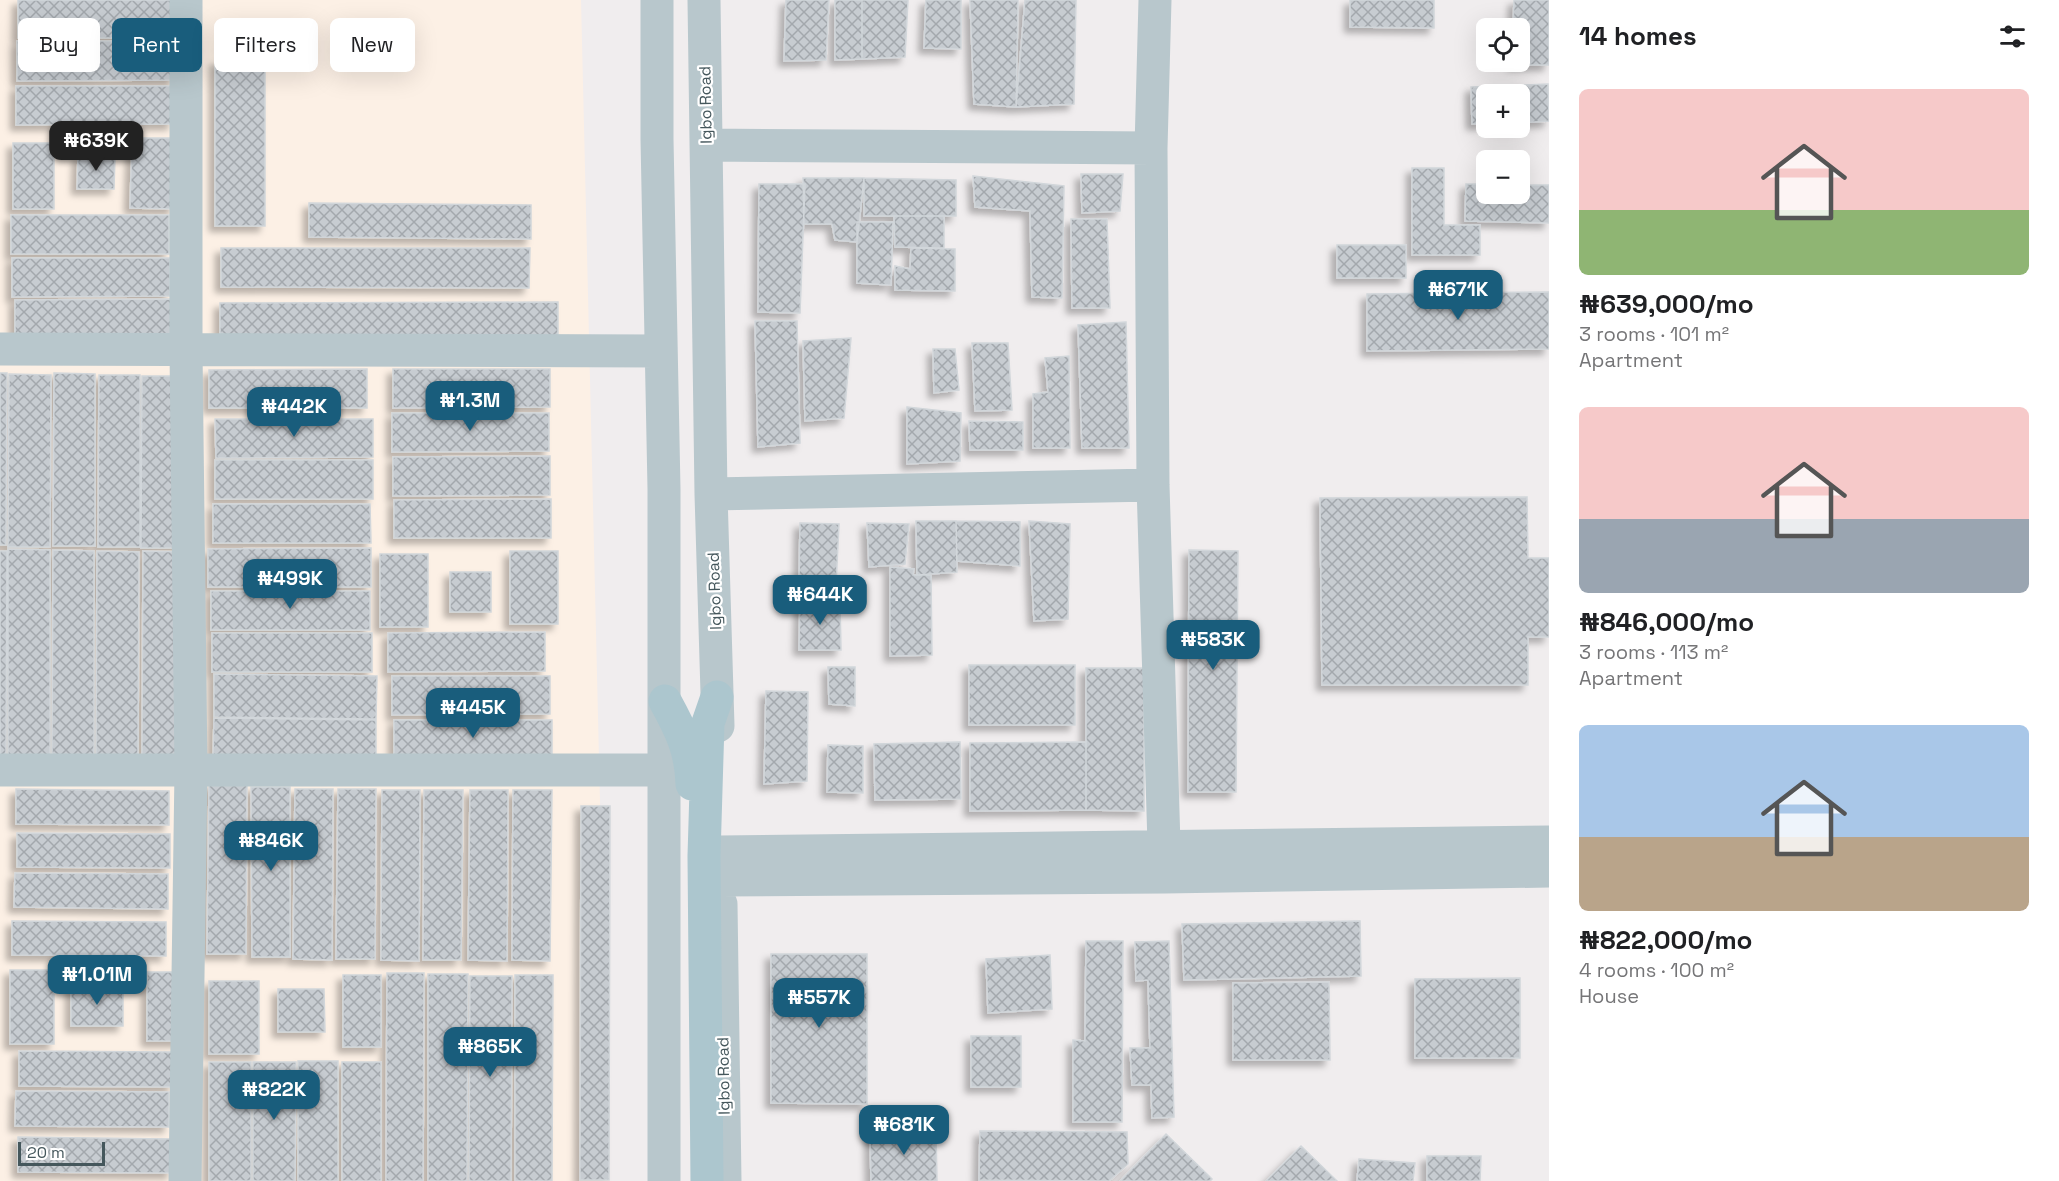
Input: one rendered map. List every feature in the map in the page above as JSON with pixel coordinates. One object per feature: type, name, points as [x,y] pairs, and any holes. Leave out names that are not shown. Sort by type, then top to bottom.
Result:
[{"type":"main road","points":[[693,1181],[699,814],[708,723],[717,697]]},
{"type":"main road","points":[[665,701],[682,731],[692,769],[704,856],[707,1181]]},
{"type":"street","points":[[185,1181],[191,770],[186,350],[186,0]]},
{"type":"street","points":[[657,0],[664,489],[664,1181]]},
{"type":"street","name":"Igbo Road","points":[[704,0],[725,1181]]},
{"type":"street","points":[[1155,0],[1151,148],[1153,485],[1164,862]]},
{"type":"street","points":[[706,145],[1151,148]]},
{"type":"street","points":[[0,349],[661,351]]},
{"type":"street","points":[[711,494],[1153,485]]},
{"type":"street","points":[[0,770],[663,770]]},
{"type":"street","points":[[1164,862],[1549,842]]},
{"type":"street","points":[[720,866],[1164,862],[1549,871]]},
{"type":"shaded area","points":[[0,0],[581,0],[609,1181],[0,1181]]},
{"type":"building","points":[[18,0],[175,0],[175,18],[112,18],[112,38],[100,38],[100,18],[18,18]]},
{"type":"building","points":[[786,0],[829,0],[826,60],[784,61]]},
{"type":"building","points":[[835,0],[862,0],[862,59],[835,60]]},
{"type":"building","points":[[862,0],[908,0],[905,57],[862,59]]},
{"type":"building","points":[[926,0],[961,0],[961,49],[924,48]]},
{"type":"building","points":[[970,0],[1018,0],[1016,107],[974,104]]},
{"type":"building","points":[[1025,0],[1076,0],[1074,104],[1016,107]]},
{"type":"building","points":[[1350,0],[1434,0],[1434,28],[1350,27]]},
{"type":"building","points":[[1514,0],[1549,0],[1549,65],[1530,65],[1530,18],[1513,18]]},
{"type":"building","points":[[17,41],[18,72],[100,72],[100,41],[112,41],[112,72],[175,72],[175,80],[17,81]]},
{"type":"building","points":[[215,72],[265,72],[265,226],[215,226]]},
{"type":"building","points":[[1548,84],[1549,121],[1530,122],[1530,85]]},
{"type":"building","points":[[16,86],[173,86],[173,124],[16,125]]},
{"type":"building","points":[[1471,87],[1476,87],[1476,124],[1472,124]]},
{"type":"building","points":[[132,138],[175,138],[174,209],[130,208]]},
{"type":"building","points":[[13,143],[54,143],[54,209],[13,209]]},
{"type":"building","points":[[78,155],[115,156],[114,189],[77,189]]},
{"type":"building","points":[[1412,168],[1444,168],[1444,225],[1480,225],[1480,255],[1412,255]]},
{"type":"building","points":[[1081,174],[1123,174],[1120,211],[1082,213]]},
{"type":"building","points":[[973,176],[1064,186],[1062,298],[1032,297],[1030,211],[975,207]]},
{"type":"building","points":[[803,178],[864,178],[857,242],[835,240],[832,224],[804,224]]},
{"type":"building","points":[[864,178],[956,180],[956,216],[864,216]]},
{"type":"building","points":[[759,184],[805,184],[800,313],[758,312]]},
{"type":"building","points":[[1466,184],[1476,184],[1476,204],[1530,204],[1530,185],[1549,185],[1549,223],[1465,221]]},
{"type":"building","points":[[309,203],[531,205],[531,239],[309,237]]},
{"type":"building","points":[[11,215],[169,215],[169,254],[11,254]]},
{"type":"building","points":[[894,216],[944,216],[944,248],[895,247]]},
{"type":"building","points":[[1071,219],[1107,219],[1110,308],[1072,308]]},
{"type":"building","points":[[857,222],[893,222],[891,285],[857,283]]},
{"type":"building","points":[[1337,245],[1406,245],[1406,278],[1337,278]]},
{"type":"building","points":[[221,248],[530,248],[529,288],[221,287]]},
{"type":"building","points":[[911,248],[955,249],[955,291],[895,290],[895,266],[910,269]]},
{"type":"building","points":[[12,258],[170,258],[170,296],[12,297]]},
{"type":"building","points":[[1549,292],[1549,349],[1367,351],[1367,294]]},
{"type":"building","points":[[172,299],[172,338],[15,339],[15,300]]},
{"type":"building","points":[[558,302],[558,347],[220,347],[220,303]]},
{"type":"building","points":[[755,321],[797,321],[800,443],[758,447]]},
{"type":"building","points":[[1126,322],[1129,448],[1082,448],[1078,325]]},
{"type":"building","points":[[851,338],[844,418],[805,421],[803,341]]},
{"type":"building","points":[[972,343],[1008,343],[1012,410],[975,411]]},
{"type":"building","points":[[933,349],[955,349],[959,390],[934,393]]},
{"type":"building","points":[[1069,356],[1070,448],[1033,448],[1033,394],[1048,392],[1045,358]]},
{"type":"building","points":[[367,369],[367,408],[209,408],[209,370]]},
{"type":"building","points":[[393,369],[550,369],[550,407],[393,408]]},
{"type":"building","points":[[0,373],[7,373],[6,545],[0,545]]},
{"type":"building","points":[[54,373],[95,374],[95,546],[53,546]]},
{"type":"building","points":[[9,374],[51,375],[50,547],[8,547]]},
{"type":"building","points":[[99,375],[140,375],[140,547],[98,547]]},
{"type":"building","points":[[142,376],[184,376],[183,548],[141,548]]},
{"type":"building","points":[[907,407],[961,413],[960,461],[907,464]]},
{"type":"building","points":[[392,413],[549,413],[549,451],[392,452]]},
{"type":"building","points":[[215,419],[373,419],[373,457],[216,458]]},
{"type":"building","points":[[969,421],[1023,422],[1023,450],[970,450]]},
{"type":"building","points":[[550,456],[550,495],[393,496],[393,457]]},
{"type":"building","points":[[215,460],[373,460],[373,499],[215,499]]},
{"type":"building","points":[[1527,497],[1528,558],[1549,558],[1549,637],[1528,637],[1528,685],[1322,685],[1320,498]]},
{"type":"building","points":[[551,499],[551,538],[394,538],[394,500]]},
{"type":"building","points":[[213,504],[370,504],[371,543],[213,543]]},
{"type":"building","points":[[916,521],[956,521],[957,572],[917,575]]},
{"type":"building","points":[[956,521],[1020,522],[1020,566],[957,561]]},
{"type":"building","points":[[1029,521],[1070,524],[1068,619],[1034,621]]},
{"type":"building","points":[[800,523],[839,524],[836,585],[799,585]]},
{"type":"building","points":[[867,523],[909,524],[905,564],[869,567]]},
{"type":"building","points":[[371,548],[371,587],[208,587],[208,549]]},
{"type":"building","points":[[8,549],[50,550],[50,757],[8,756]]},
{"type":"building","points":[[53,550],[94,551],[94,756],[52,756]]},
{"type":"building","points":[[1189,550],[1238,551],[1236,792],[1188,792]]},
{"type":"building","points":[[0,551],[7,551],[6,757],[0,757]]},
{"type":"building","points":[[97,551],[139,552],[138,757],[96,757]]},
{"type":"building","points":[[143,551],[185,552],[184,757],[142,757]]},
{"type":"building","points":[[510,551],[558,551],[558,624],[510,624]]},
{"type":"building","points":[[380,554],[428,554],[428,627],[380,627]]},
{"type":"building","points":[[890,567],[914,569],[913,575],[931,575],[932,655],[890,656]]},
{"type":"building","points":[[450,572],[491,572],[491,612],[450,612]]},
{"type":"building","points":[[211,591],[370,591],[370,630],[211,630]]},
{"type":"building","points":[[800,601],[840,601],[841,650],[799,650]]},
{"type":"building","points":[[545,632],[545,671],[388,672],[388,633]]},
{"type":"building","points":[[212,633],[372,633],[372,672],[212,672]]},
{"type":"building","points":[[969,665],[1075,665],[1075,725],[969,725]]},
{"type":"building","points":[[828,667],[855,667],[855,706],[829,704]]},
{"type":"building","points":[[1086,668],[1144,668],[1144,811],[1086,810]]},
{"type":"building","points":[[214,674],[377,676],[376,719],[214,717]]},
{"type":"building","points":[[392,676],[550,676],[550,714],[392,715]]},
{"type":"building","points":[[766,691],[808,692],[807,781],[764,784]]},
{"type":"building","points":[[214,718],[376,720],[376,763],[213,761]]},
{"type":"building","points":[[394,720],[552,720],[552,759],[394,759]]},
{"type":"building","points":[[960,742],[961,799],[875,800],[874,744]]},
{"type":"building","points":[[1086,742],[1086,810],[970,811],[970,743]]},
{"type":"building","points":[[828,745],[863,746],[863,793],[827,792]]},
{"type":"building","points":[[209,784],[247,784],[246,954],[207,954]]},
{"type":"building","points":[[251,787],[290,787],[290,957],[252,957]]},
{"type":"building","points":[[16,789],[169,791],[169,825],[16,824]]},
{"type":"building","points":[[295,789],[333,789],[332,960],[293,959]]},
{"type":"building","points":[[338,789],[376,789],[375,959],[336,959]]},
{"type":"building","points":[[382,790],[420,790],[419,961],[381,960]]},
{"type":"building","points":[[424,790],[463,790],[461,960],[423,960]]},
{"type":"building","points":[[470,790],[508,790],[507,961],[468,960]]},
{"type":"building","points":[[513,790],[552,790],[550,961],[512,960]]},
{"type":"building","points":[[581,806],[610,806],[609,1180],[580,1180]]},
{"type":"building","points":[[17,833],[170,834],[170,868],[17,867]]},
{"type":"building","points":[[15,873],[168,874],[168,909],[14,907]]},
{"type":"building","points":[[12,921],[166,922],[166,956],[12,955]]},
{"type":"building","points":[[1360,921],[1361,976],[1184,980],[1182,924]]},
{"type":"building","points":[[1086,941],[1123,941],[1122,1122],[1073,1122],[1073,1040],[1085,1041]]},
{"type":"building","points":[[1169,941],[1174,1117],[1152,1118],[1151,1085],[1132,1085],[1130,1048],[1150,1048],[1148,980],[1136,981],[1135,942]]},
{"type":"building","points":[[771,954],[867,954],[867,1104],[771,1103]]},
{"type":"building","points":[[1050,955],[1052,1009],[988,1013],[986,959]]},
{"type":"building","points":[[10,970],[54,970],[54,1044],[10,1044]]},
{"type":"building","points":[[147,972],[185,972],[185,1041],[147,1041]]},
{"type":"building","points":[[387,973],[424,973],[423,1181],[386,1181]]},
{"type":"building","points":[[428,974],[468,974],[467,1181],[428,1181]]},
{"type":"building","points":[[343,975],[381,975],[381,1047],[343,1047]]},
{"type":"building","points":[[515,975],[553,975],[552,1181],[515,1181]]},
{"type":"building","points":[[470,976],[512,976],[511,1181],[469,1181]]},
{"type":"building","points":[[1520,978],[1520,1058],[1415,1058],[1415,979]]},
{"type":"building","points":[[209,981],[259,981],[259,1054],[209,1054]]},
{"type":"building","points":[[1329,982],[1330,1060],[1233,1060],[1233,983]]},
{"type":"building","points":[[71,986],[123,986],[123,1026],[71,1026]]},
{"type":"building","points":[[278,989],[324,989],[325,1032],[278,1032]]},
{"type":"building","points":[[971,1036],[1021,1036],[1021,1087],[971,1087]]},
{"type":"building","points":[[19,1051],[173,1052],[173,1087],[19,1086]]},
{"type":"building","points":[[298,1061],[338,1061],[338,1181],[298,1181]]},
{"type":"building","points":[[209,1062],[251,1062],[251,1181],[209,1181]]},
{"type":"building","points":[[253,1062],[296,1062],[295,1181],[253,1181]]},
{"type":"building","points":[[342,1062],[381,1062],[381,1181],[342,1181]]},
{"type":"building","points":[[16,1091],[169,1092],[169,1127],[15,1126]]},
{"type":"building","points":[[936,1131],[937,1181],[871,1181],[870,1133]]},
{"type":"building","points":[[980,1131],[1127,1132],[1128,1164],[1109,1181],[979,1180]]},
{"type":"building","points":[[1166,1134],[1212,1179],[1210,1181],[1120,1181]]},
{"type":"building","points":[[18,1137],[172,1139],[172,1173],[18,1172]]},
{"type":"building","points":[[1301,1146],[1337,1181],[1266,1181]]},
{"type":"building","points":[[1427,1156],[1481,1156],[1480,1181],[1427,1181]]},
{"type":"building","points":[[1359,1159],[1415,1163],[1413,1181],[1357,1181]]}]
